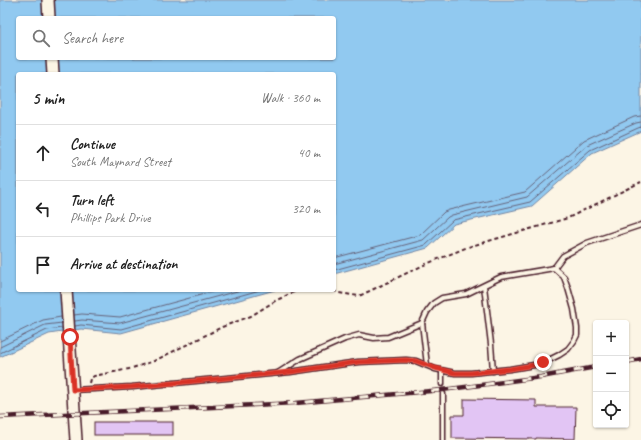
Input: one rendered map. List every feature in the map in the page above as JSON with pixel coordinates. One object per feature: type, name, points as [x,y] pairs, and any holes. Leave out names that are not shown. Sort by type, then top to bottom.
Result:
[{"type":"main road","points":[[48,0],[49,16]]},
{"type":"main road","points":[[52,60],[53,72]]},
{"type":"main road","points":[[66,292],[76,440]]},
{"type":"lane","points":[[427,365],[422,323],[427,312],[434,303],[442,298],[466,294],[501,277],[554,268],[563,256],[587,243],[641,225]]},
{"type":"lane","points":[[73,390],[132,387],[275,374],[358,362],[406,360],[416,361],[455,373],[471,373],[516,368],[543,362],[568,349],[577,335],[574,309],[568,288],[564,277],[554,268]]},
{"type":"lane","points":[[484,286],[493,371]]},
{"type":"lane","points":[[275,374],[300,359],[345,339],[359,335],[374,338],[388,338],[422,323]]},
{"type":"lane","points":[[442,370],[442,384]]},
{"type":"lane","points":[[442,394],[443,440]]},
{"type":"path","points":[[336,292],[360,296],[426,264],[468,247],[568,218],[641,182]]},
{"type":"path","points":[[89,384],[90,379],[94,376],[129,369],[154,361],[222,327],[251,316],[275,301],[294,292]]},
{"type":"water","points":[[0,0],[641,0],[641,131],[592,153],[532,206],[454,224],[428,248],[336,273],[336,72],[16,72],[16,292],[268,292],[121,333],[81,329],[49,334],[0,357]]},
{"type":"building","points":[[464,399],[536,400],[536,407],[576,407],[575,439],[452,438],[452,415],[464,415]]},
{"type":"building","points":[[94,422],[173,422],[173,435],[94,435]]},
{"type":"railway","points":[[629,361],[641,359]]},
{"type":"railway","points":[[0,417],[296,403],[442,390],[541,377],[593,368]]},
{"type":"route","points":[[70,337],[73,390],[132,387],[290,372],[358,362],[416,361],[455,373],[510,369],[543,362]]}]
